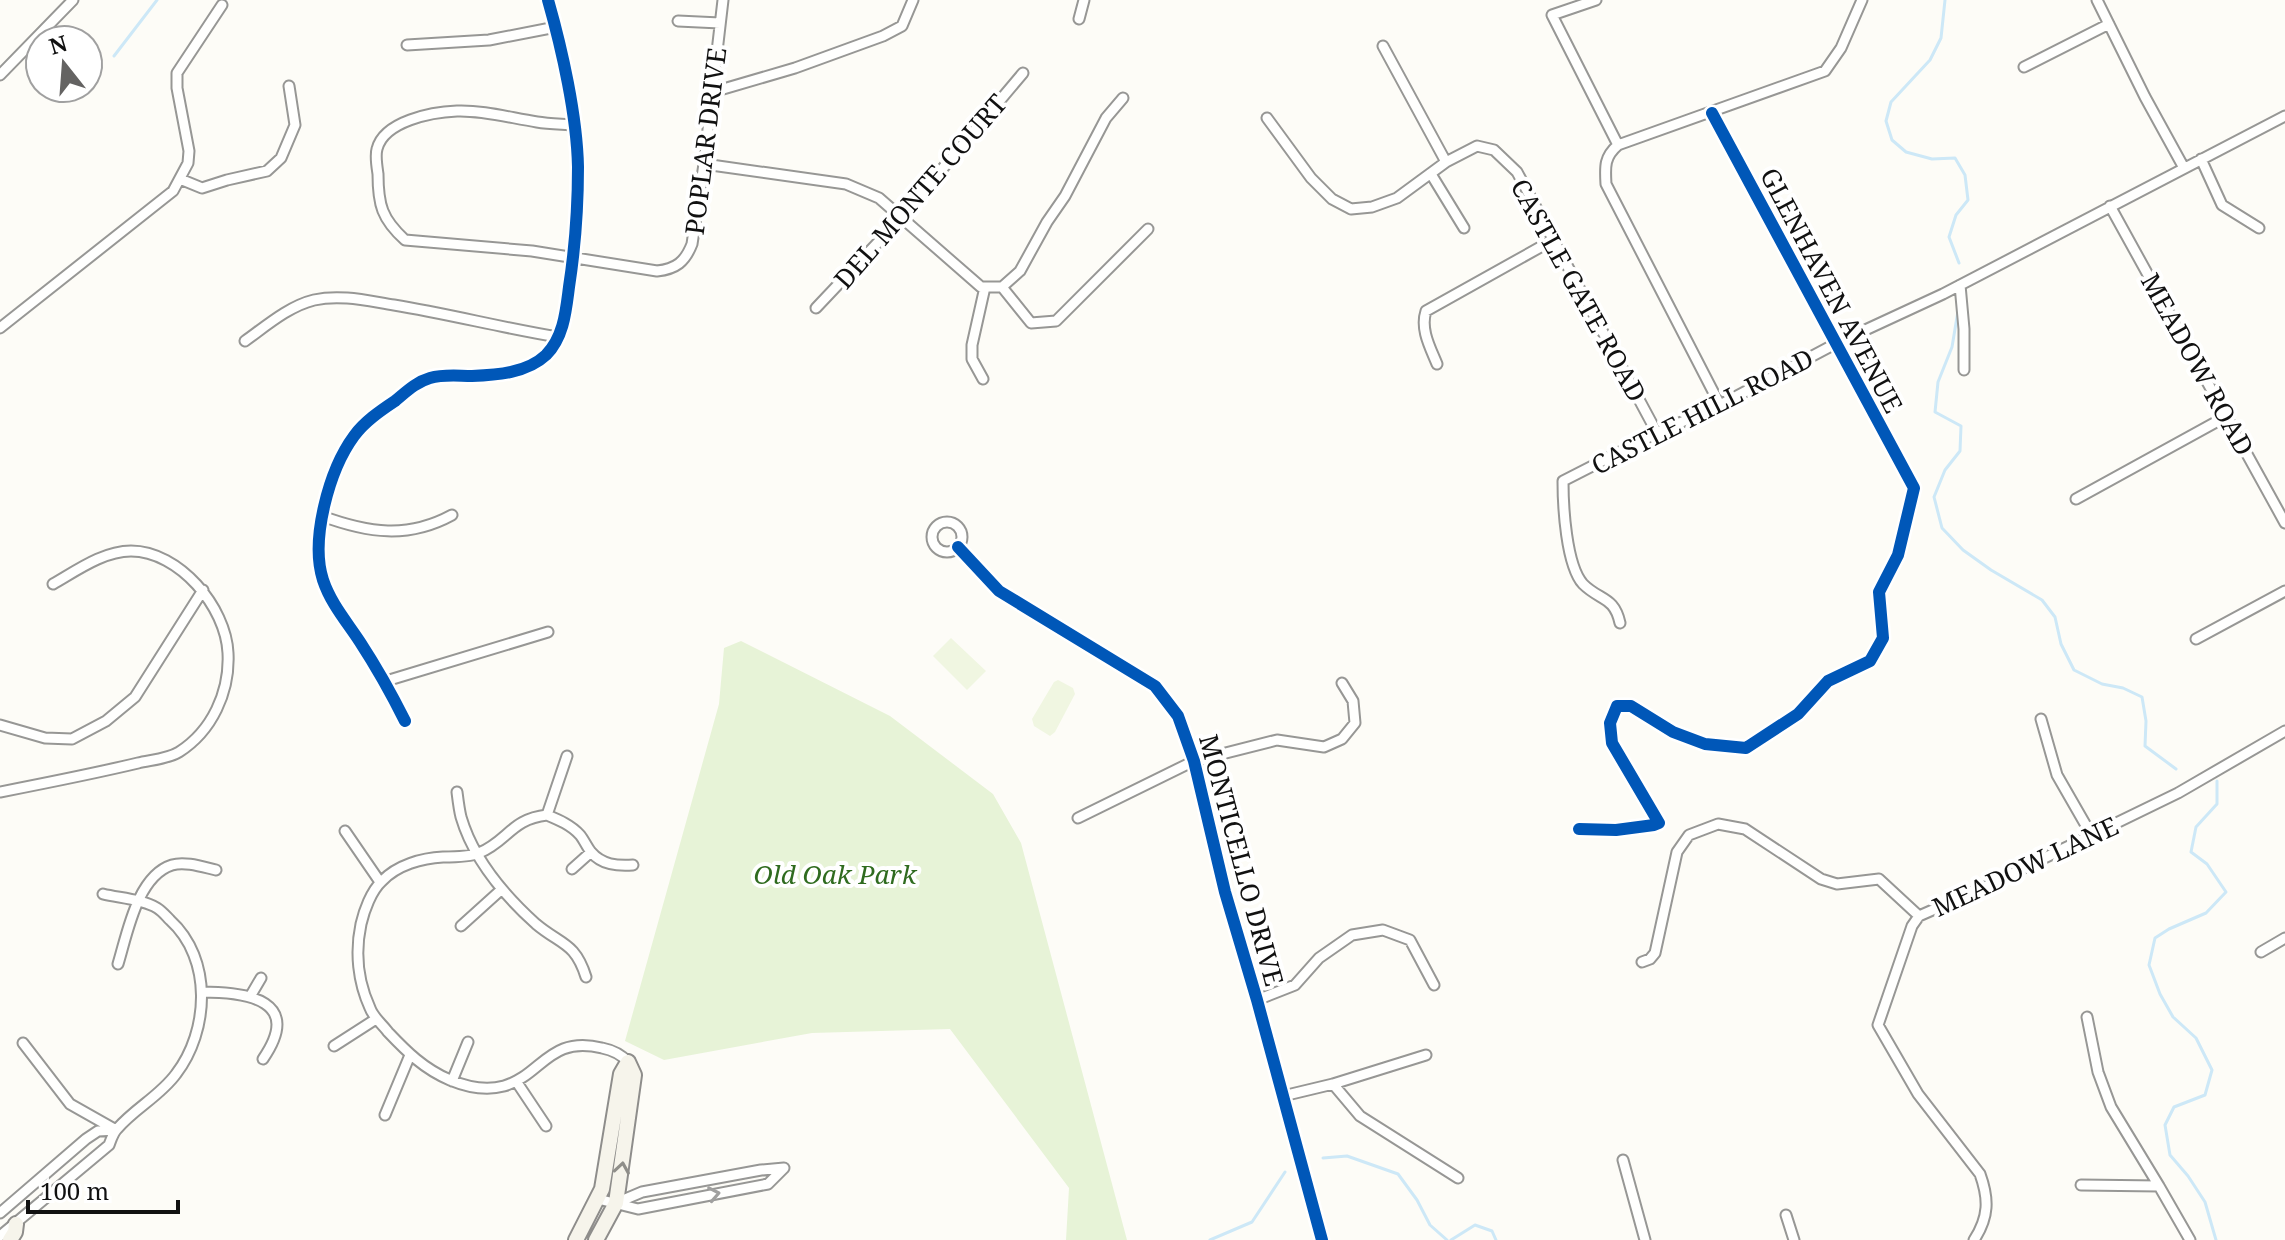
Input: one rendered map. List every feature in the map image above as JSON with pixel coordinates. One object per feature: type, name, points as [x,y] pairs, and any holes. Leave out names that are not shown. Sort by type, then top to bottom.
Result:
[{"type":"street","points":[[0,75],[73,0]]},
{"type":"street","points":[[405,721],[386,681],[334,606],[322,579],[318,551],[322,516],[342,455],[354,435],[372,417],[428,378],[510,372],[531,366],[547,354],[558,337],[564,319],[573,259],[578,166],[574,125],[548,0]]},
{"type":"street","name":"POPLAR DRIVE","points":[[574,125],[456,111],[402,123],[385,134],[377,149],[381,211],[389,226],[405,240],[532,251],[657,271],[680,265],[688,256],[692,244],[723,0]]},
{"type":"street","points":[[713,92],[795,68],[883,36],[902,26],[913,0]]},
{"type":"street","points":[[1079,19],[1084,0]]},
{"type":"street","points":[[1596,0],[1552,15],[1618,145]]},
{"type":"street","points":[[1720,405],[1606,184],[1604,161],[1618,145],[1825,71],[1841,48],[1862,0]]},
{"type":"street","points":[[2097,0],[2184,168]]},
{"type":"street","points":[[3,322],[173,191],[188,163],[189,151],[177,73],[222,5]]},
{"type":"street","points":[[678,21],[720,23]]},
{"type":"street","points":[[2024,67],[2109,24]]},
{"type":"street","points":[[407,45],[489,40],[556,27]]},
{"type":"street","points":[[1383,46],[1446,162]]},
{"type":"street","name":"DEL MONTE COURT","points":[[816,308],[901,218],[1023,73]]},
{"type":"street","points":[[180,179],[202,188],[267,171],[281,158],[295,125],[289,86]]},
{"type":"street","points":[[704,164],[846,184],[879,198],[981,287],[1002,287],[1020,271],[1065,196],[1106,118],[1123,98]]},
{"type":"street","name":"GLENHAVEN AVENUE","points":[[1579,829],[1616,830],[1659,823],[1612,743],[1610,723],[1617,706],[1631,706],[1673,732],[1705,744],[1746,748],[1798,714],[1828,681],[1870,661],[1883,638],[1879,592],[1898,555],[1914,488],[1712,113]]},
{"type":"street","name":"CASTLE HILL ROAD","points":[[1620,623],[1613,605],[1595,594],[1579,577],[1564,522],[1563,481],[1720,405],[1835,344],[1960,285],[2285,116]]},
{"type":"street","name":"CASTLE GATE ROAD","points":[[1267,118],[1311,178],[1332,199],[1351,209],[1372,207],[1397,198],[1446,162],[1477,146],[1494,150],[1517,172],[1657,433]]},
{"type":"street","points":[[2201,159],[2222,205],[2259,228]]},
{"type":"street","points":[[1431,174],[1464,228]]},
{"type":"street","name":"MEADOW ROAD","points":[[2110,206],[2285,523]]},
{"type":"street","points":[[1002,287],[1031,323],[1056,321],[1148,229]]},
{"type":"street","points":[[1437,364],[1425,334],[1423,320],[1426,311],[1553,240]]},
{"type":"street","points":[[1960,285],[1964,370]]},
{"type":"street","points":[[983,379],[972,359],[972,345],[985,287]]},
{"type":"street","points":[[245,341],[302,305],[339,298],[426,310],[558,337]]},
{"type":"street","points":[[2076,499],[2227,416]]},
{"type":"street","points":[[322,516],[346,525],[390,531],[416,529],[452,515]]},
{"type":"street","name":"MONTICELLO DRIVE","points":[[958,547],[999,591],[1155,686],[1178,716],[1194,761],[1225,892],[1322,1240]]},
{"type":"street","points":[[0,792],[176,754],[198,736],[217,711],[227,682],[228,650],[219,620],[203,590],[180,569],[160,557],[131,551],[101,557],[53,584]]},
{"type":"street","points":[[0,725],[45,738],[72,739],[106,721],[135,697],[203,590]]},
{"type":"street","points":[[2196,639],[2285,591]]},
{"type":"street","points":[[386,681],[548,632]]},
{"type":"street","points":[[1078,818],[1194,761],[1277,740],[1324,747],[1342,739],[1355,723],[1353,701],[1342,683]]},
{"type":"street","points":[[2041,719],[2057,775],[2092,836]]},
{"type":"street","name":"MEADOW LANE","points":[[1974,1240],[1984,1223],[1988,1206],[1980,1174],[1918,1094],[1878,1025],[1912,926],[1919,916],[2178,793],[2285,731]]},
{"type":"street","points":[[547,815],[567,756]]},
{"type":"street","points":[[457,792],[461,817],[477,854],[502,889],[538,926],[574,951],[586,977]]},
{"type":"street","points":[[596,1240],[616,1203],[634,1075],[628,1062],[623,1056],[590,1045],[561,1049],[516,1081],[489,1089],[436,1074],[410,1055],[370,1010],[359,968],[357,943],[364,913],[380,882],[399,868],[418,861],[477,854],[495,844],[521,821],[535,816],[547,815],[567,823],[581,836],[591,852],[604,862],[633,865]]},
{"type":"street","points":[[1642,962],[1655,953],[1677,852],[1689,835],[1718,824],[1745,829],[1821,879],[1837,884],[1879,879],[1919,916]]},
{"type":"street","points":[[345,831],[380,882]]},
{"type":"street","points":[[572,869],[591,852]]},
{"type":"street","points":[[118,964],[137,901],[158,874],[172,865],[216,870]]},
{"type":"street","points":[[461,926],[502,889]]},
{"type":"street","points":[[0,1236],[109,1145],[116,1130],[163,1090],[190,1051],[200,1022],[202,992],[196,961],[175,924],[157,907],[103,894]]},
{"type":"street","points":[[1257,1000],[1295,985],[1319,958],[1352,935],[1383,930],[1410,940],[1434,985]]},
{"type":"street","points":[[2261,952],[2285,938]]},
{"type":"street","points":[[251,995],[261,978]]},
{"type":"street","points":[[202,992],[251,995],[269,1007],[277,1021],[275,1041],[263,1059]]},
{"type":"street","points":[[2087,1017],[2098,1072],[2111,1107],[2190,1240]]},
{"type":"street","points":[[334,1046],[376,1019]]},
{"type":"street","points":[[452,1081],[468,1042]]},
{"type":"street","points":[[23,1043],[70,1104],[116,1130]]},
{"type":"street","points":[[385,1115],[410,1055]]},
{"type":"street","points":[[1283,1096],[1426,1055]]},
{"type":"street","points":[[576,1240],[598,1199],[621,1074],[628,1062]]},
{"type":"street","points":[[516,1081],[546,1126]]},
{"type":"street","points":[[1333,1084],[1360,1116],[1458,1178]]},
{"type":"street","points":[[0,1213],[86,1139],[98,1131],[116,1130]]},
{"type":"street","points":[[1623,1160],[1645,1240]]},
{"type":"street","points":[[598,1199],[638,1209],[768,1184],[784,1168],[642,1192],[616,1203]]},
{"type":"street","points":[[2081,1185],[2159,1186]]},
{"type":"street","points":[[1786,1215],[1794,1240]]},
{"type":"street","points":[[10,1240],[16,1224]]},
{"type":"green space","points":[[951,638],[986,671],[967,690],[933,656]]},
{"type":"green space","name":"Old Oak Park","points":[[741,641],[890,716],[993,794],[1021,843],[1127,1240],[1066,1240],[1069,1188],[950,1029],[812,1033],[664,1060],[625,1041],[719,704],[724,648]]},
{"type":"green space","points":[[1058,680],[1073,688],[1075,694],[1050,736],[1034,726],[1032,719]]},
{"type":"waterway","points":[[114,56],[157,0]]},
{"type":"waterway","points":[[1945,0],[1941,38],[1930,60],[1891,102],[1886,121],[1892,140],[1906,152],[1932,159],[1955,158],[1965,175],[1968,200],[1956,215],[1949,237],[1959,263]]},
{"type":"waterway","points":[[1958,311],[1952,347],[1938,382],[1935,412],[1961,426],[1960,451],[1945,470],[1934,497],[1942,528],[1963,550],[2042,600],[2055,617],[2061,644],[2074,670],[2102,684],[2123,688],[2142,697],[2146,721],[2145,746],[2176,769]]},
{"type":"waterway","points":[[2216,1240],[2205,1202],[2170,1155],[2165,1125],[2174,1107],[2205,1095],[2212,1070],[2196,1038],[2173,1017],[2149,965],[2155,938],[2206,913],[2226,892],[2207,864],[2191,852],[2196,827],[2217,804],[2217,781]]},
{"type":"waterway","points":[[1323,1158],[1347,1156],[1398,1174],[1430,1225],[1447,1240]]},
{"type":"waterway","points":[[1210,1240],[1252,1222],[1285,1172]]},
{"type":"waterway","points":[[1451,1240],[1475,1225],[1492,1231],[1496,1240]]},
{"type":"cycle path","points":[[405,721],[372,661],[326,589],[319,545],[324,506],[337,467],[354,436],[411,388],[435,377],[491,375],[521,369],[546,355],[557,340],[565,314],[571,272],[578,167],[568,83],[548,0]]},
{"type":"cycle path","points":[[1579,829],[1616,830],[1659,823],[1612,743],[1610,723],[1617,706],[1631,706],[1673,732],[1705,744],[1746,748],[1798,714],[1828,681],[1870,661],[1883,638],[1879,592],[1898,555],[1914,488],[1712,113]]},
{"type":"cycle path","points":[[958,547],[999,591],[1155,686],[1178,716],[1194,761],[1225,892],[1322,1240]]}]
